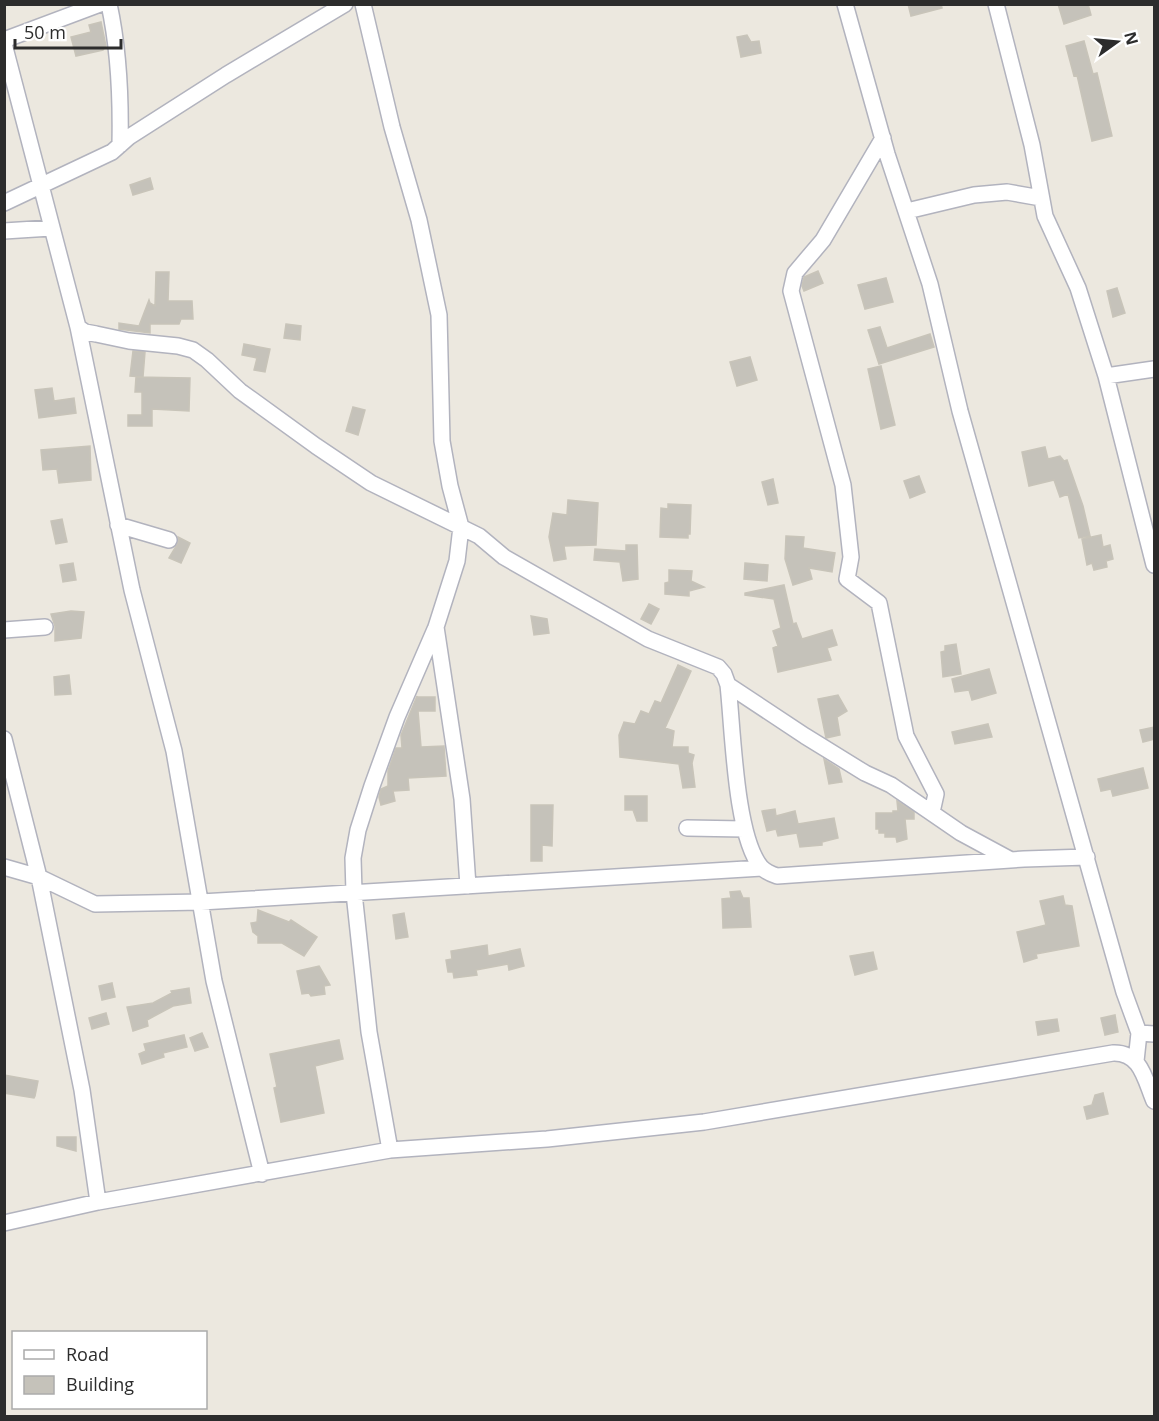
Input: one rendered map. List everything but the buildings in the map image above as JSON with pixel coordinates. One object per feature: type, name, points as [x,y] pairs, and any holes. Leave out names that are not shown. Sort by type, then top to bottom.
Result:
[{"type":"street","points":[[4,40],[100,4]]},
{"type":"street","points":[[110,4],[117,51],[121,110],[120,145]]},
{"type":"street","points":[[4,203],[112,152],[226,75],[345,4]]},
{"type":"street","points":[[363,4],[392,127],[419,220],[439,315],[442,441],[450,486],[461,527],[457,561],[436,627],[397,717],[369,797],[355,843],[353,858],[354,893],[369,1032],[390,1150]]},
{"type":"street","points":[[845,4],[883,138],[930,284],[960,411],[1124,992],[1147,1033],[1136,1061]]},
{"type":"street","points":[[996,4],[1032,145],[1041,198],[1049,225],[1078,288],[1106,376],[1155,565]]},
{"type":"street","points":[[4,44],[78,327],[132,590],[174,751],[214,981],[262,1174]]},
{"type":"street","points":[[883,138],[823,240],[795,273],[791,291],[843,485],[851,557],[847,579],[879,603],[906,736],[936,794],[932,812]]},
{"type":"street","points":[[907,211],[974,195],[1007,192],[1041,198]]},
{"type":"street","points":[[4,231],[51,228]]},
{"type":"street","points":[[78,327],[85,332],[129,341],[178,346],[193,350],[207,360],[233,386],[371,483],[479,536],[504,557],[648,639],[718,668],[724,674],[728,685],[744,829],[756,860],[768,873],[777,876],[1087,857]]},
{"type":"street","points":[[1106,376],[1155,369]]},
{"type":"street","points":[[118,525],[169,540]]},
{"type":"street","points":[[4,630],[45,627]]},
{"type":"street","points":[[436,627],[462,799],[468,886]]},
{"type":"street","points":[[728,685],[804,736],[865,773],[891,785],[961,833],[1012,860]]},
{"type":"street","points":[[4,739],[39,876],[82,1090],[98,1202]]},
{"type":"street","points":[[687,828],[744,829]]},
{"type":"street","points":[[4,867],[39,876],[95,904],[201,902],[762,868]]},
{"type":"street","points":[[4,1223],[98,1202],[390,1150],[547,1139],[704,1122],[1113,1053],[1124,1053],[1136,1061],[1155,1101]]}]
